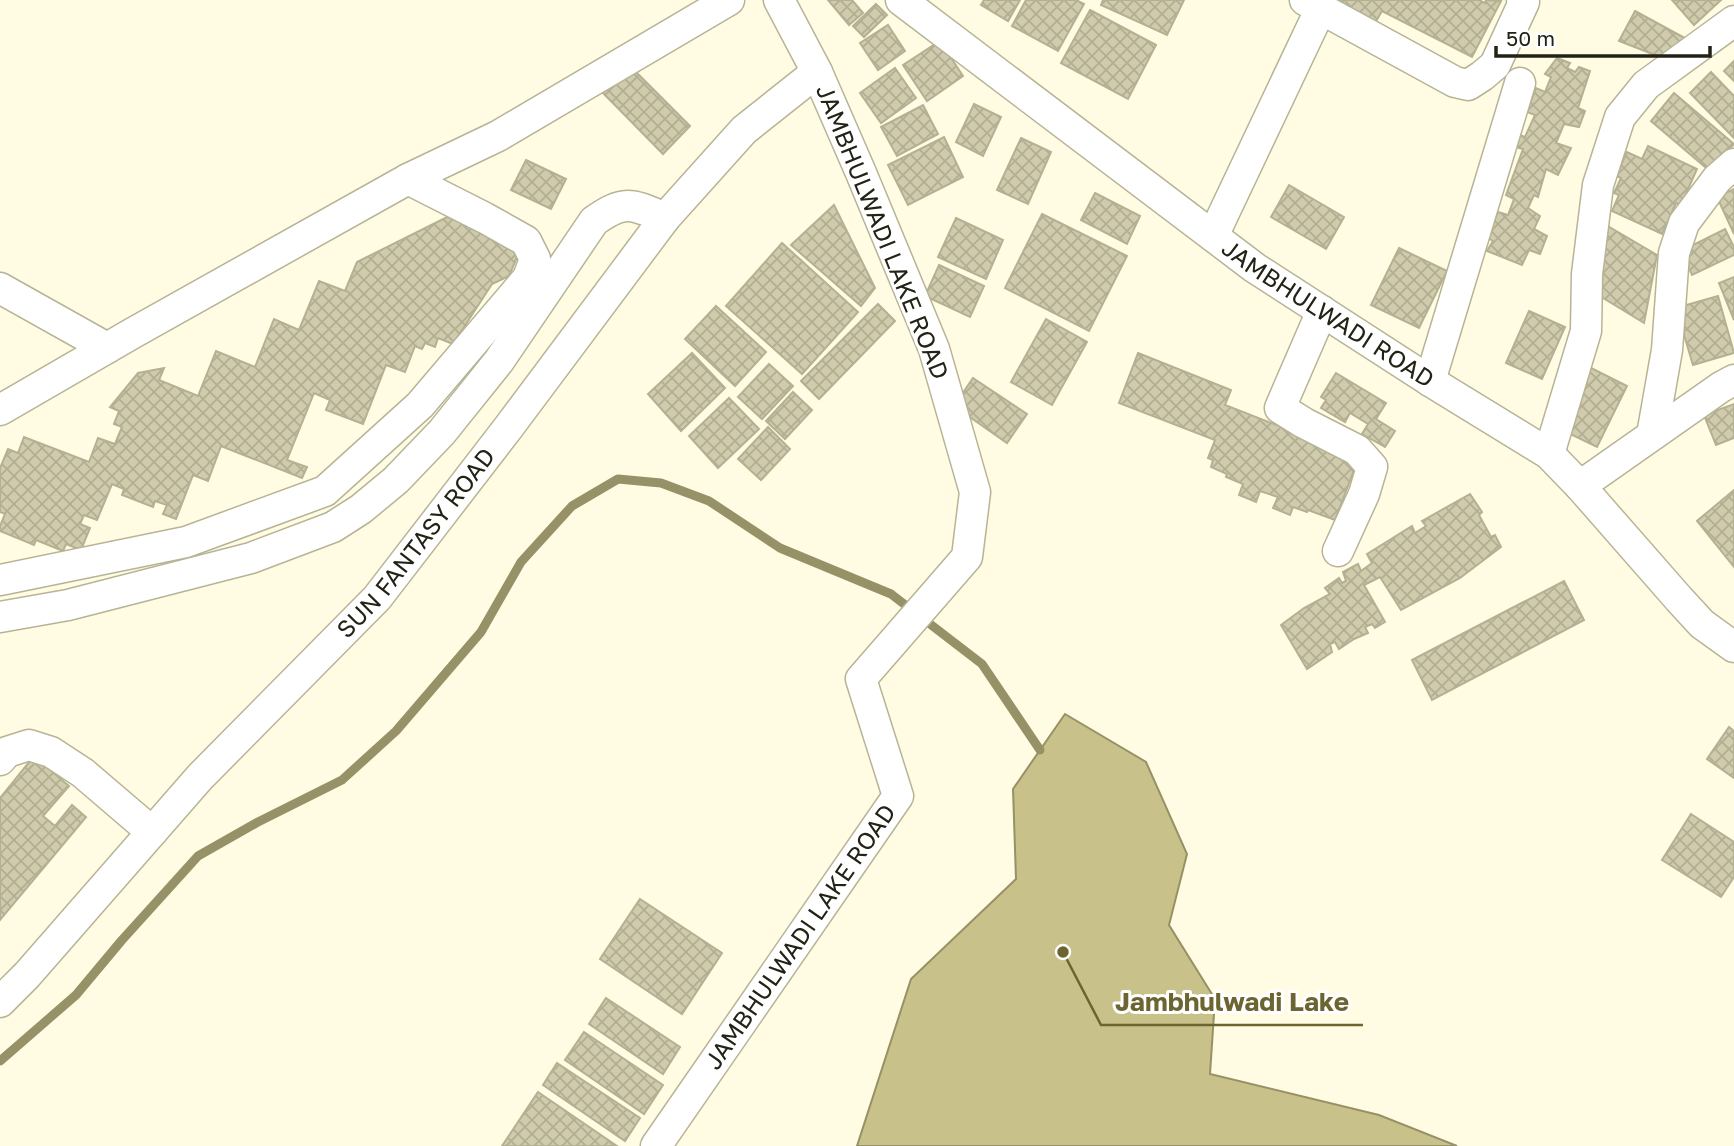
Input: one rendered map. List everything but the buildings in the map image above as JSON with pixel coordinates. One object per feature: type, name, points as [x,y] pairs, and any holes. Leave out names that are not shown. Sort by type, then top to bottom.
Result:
[{"type":"street","points":[[0,410],[408,179],[498,136],[729,0]]},
{"type":"street","name":"JAMBHULWADI LAKE ROAD","points":[[656,1146],[898,796],[861,679],[967,557],[975,492],[934,349],[817,72],[779,0]]},
{"type":"street","name":"JAMBHULWADI ROAD","points":[[901,0],[1255,268],[1549,454],[1702,624],[1734,648]]},
{"type":"street","points":[[1213,236],[1313,4],[1455,82],[1468,85],[1494,65],[1524,2],[1522,0]]},
{"type":"street","points":[[1549,454],[1586,331],[1587,274],[1598,185],[1619,117],[1646,85],[1734,21]]},
{"type":"street","name":"SUN FANTASY ROAD","points":[[0,1002],[27,975],[200,777],[377,598],[665,218],[744,130],[817,72]]},
{"type":"street","points":[[1430,381],[1520,83]]},
{"type":"street","points":[[1652,435],[1667,351],[1674,253],[1684,223],[1717,180],[1734,164]]},
{"type":"street","points":[[0,580],[186,542],[325,491],[420,405],[528,278],[535,259],[526,242],[408,179]]},
{"type":"street","points":[[0,617],[68,605],[155,584],[251,558],[333,527],[361,509],[396,480],[442,432],[499,361],[594,221],[619,206],[630,205],[665,218]]},
{"type":"street","points":[[0,288],[107,348]]},
{"type":"street","points":[[1322,311],[1280,408],[1357,450],[1372,467],[1364,494],[1338,551]]},
{"type":"street","points":[[1580,486],[1734,380]]},
{"type":"street","points":[[0,760],[7,752],[29,745],[51,752],[83,773],[152,832]]},
{"type":"shaded area","points":[[1065,714],[1146,762],[1187,854],[1169,925],[1215,999],[1210,1074],[1379,1115],[1457,1146],[857,1146],[911,979],[1016,879],[1013,789]]},
{"type":"waterway","points":[[0,1061],[76,995],[198,856],[342,780],[396,731],[481,632],[521,562],[572,506],[618,479],[661,483],[709,501],[780,548],[891,594],[982,664],[1040,750]]},
{"type":"place","name":"Jambhulwadi Lake","points":[[1063,952]]}]
